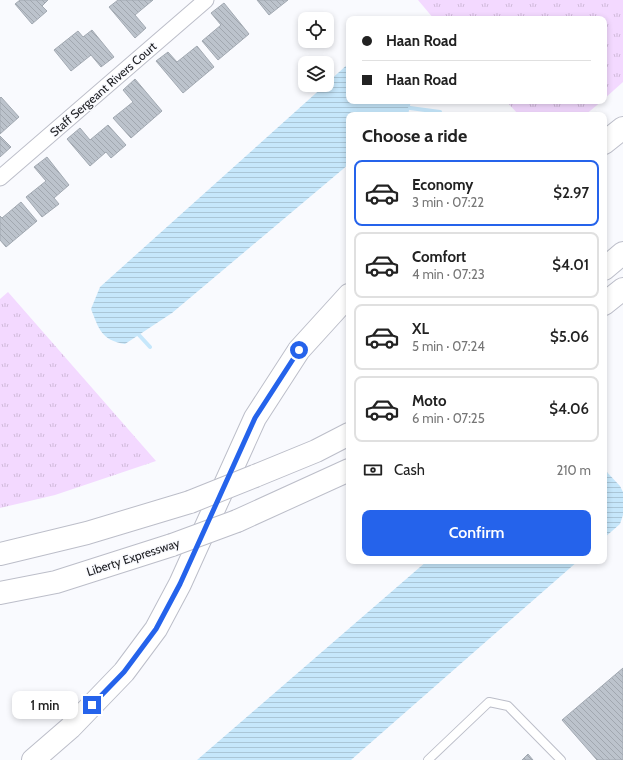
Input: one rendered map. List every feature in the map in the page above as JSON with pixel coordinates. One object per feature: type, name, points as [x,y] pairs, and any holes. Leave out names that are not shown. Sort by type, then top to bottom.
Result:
[{"type":"main road","points":[[607,141],[623,128]]},
{"type":"main road","points":[[607,266],[623,253]]},
{"type":"main road","points":[[607,301],[623,288]]},
{"type":"main road","points":[[33,760],[70,728],[124,672],[156,629],[180,584],[255,418],[299,350],[346,298]]},
{"type":"main road","points":[[0,554],[87,533],[190,502],[316,451],[346,436]]},
{"type":"main road","name":"Liberty Expressway","points":[[0,593],[56,582],[172,546],[237,521],[346,471]]},
{"type":"street","name":"Staff Sergeant Rivers Court","points":[[0,178],[206,0]]},
{"type":"lane","points":[[428,760],[489,702],[508,706],[561,760]]},
{"type":"green space","points":[[418,0],[623,0],[623,82],[607,96],[607,16],[431,16]]},
{"type":"green space","points":[[509,104],[598,104],[589,112],[516,112]]},
{"type":"green space","points":[[8,292],[156,461],[55,495],[0,508],[0,299]]},
{"type":"water","points":[[346,66],[346,104],[410,104],[409,112],[346,112],[346,167],[172,313],[125,344],[111,340],[99,328],[91,309],[100,287],[317,92],[334,92],[334,77]]},
{"type":"water","points":[[607,472],[620,486],[623,492],[623,515],[620,524],[607,535]]},
{"type":"water","points":[[424,564],[575,564],[351,760],[197,760]]},
{"type":"building","points":[[20,0],[48,0],[42,6],[47,11],[32,24],[15,4]]},
{"type":"building","points":[[118,0],[153,0],[135,15],[146,28],[135,38],[109,7]]},
{"type":"building","points":[[257,0],[288,0],[269,15]]},
{"type":"building","points":[[224,3],[249,34],[218,60],[202,41],[221,25],[211,13]]},
{"type":"building","points":[[92,30],[114,57],[101,67],[91,55],[71,71],[54,50],[78,31],[83,37]]},
{"type":"building","points":[[197,46],[214,67],[183,93],[156,61],[168,52],[177,62]]},
{"type":"building","points":[[135,79],[162,111],[131,138],[113,118],[133,102],[123,90]]},
{"type":"building","points":[[1,97],[19,117],[0,134],[0,98]]},
{"type":"building","points":[[108,125],[126,145],[111,158],[106,152],[90,166],[67,139],[80,128],[90,140]]},
{"type":"building","points":[[0,136],[11,147],[0,157]]},
{"type":"building","points":[[47,157],[69,185],[54,198],[59,204],[42,217],[26,197],[46,181],[34,167]]},
{"type":"building","points":[[21,202],[37,221],[6,247],[0,240],[0,216],[2,218]]},
{"type":"building","points":[[623,668],[623,760],[597,760],[562,720]]},
{"type":"building","points":[[528,754],[533,760],[522,760]]},
{"type":"waterway","points":[[410,108],[440,112]]},
{"type":"waterway","points":[[139,335],[150,347]]},
{"type":"route","points":[[92,705],[124,672],[156,629],[180,584],[255,418],[299,350]]}]
